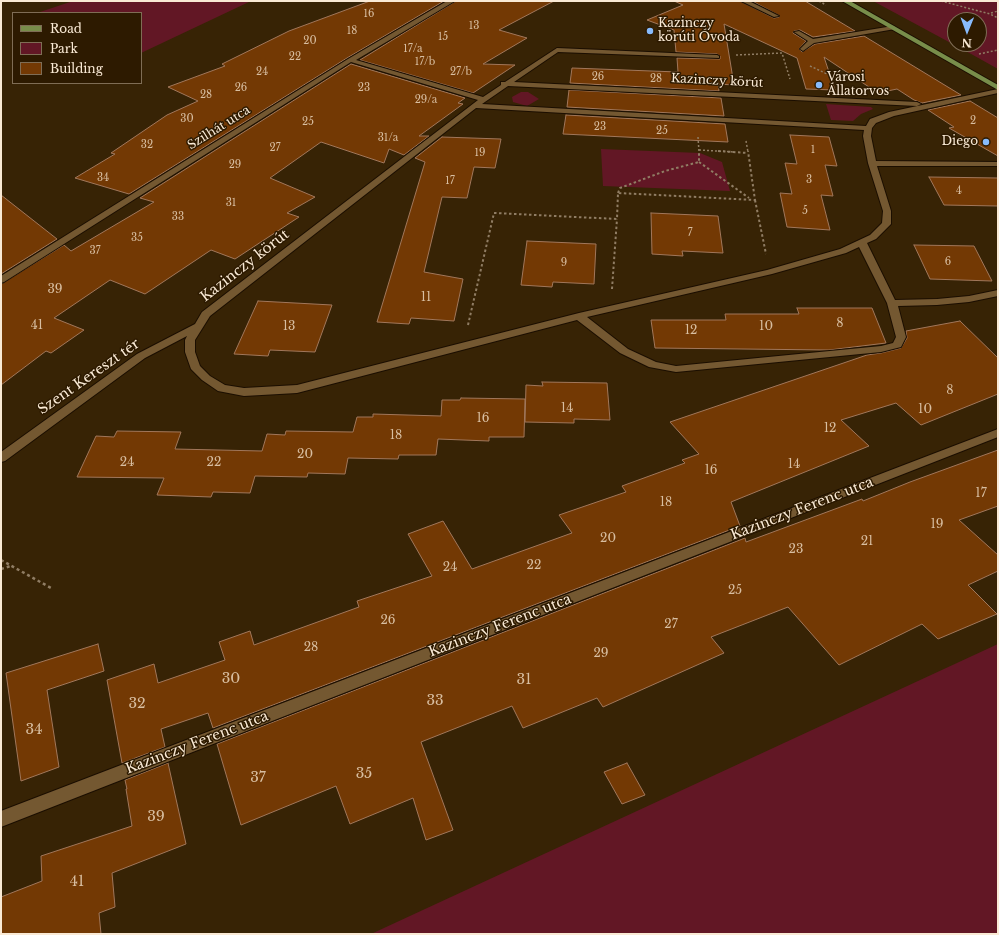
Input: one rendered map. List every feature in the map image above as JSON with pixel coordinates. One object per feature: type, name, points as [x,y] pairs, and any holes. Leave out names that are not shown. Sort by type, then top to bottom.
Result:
[{"type":"main road","points":[[845,1],[998,90]]},
{"type":"street","name":"Szilhát utca","points":[[1,280],[350,60],[452,1]]},
{"type":"street","points":[[744,1],[776,16]]},
{"type":"street","points":[[803,49],[812,41],[893,28]]},
{"type":"street","points":[[797,32],[812,41]]},
{"type":"street","name":"Kazinczy körút","points":[[717,57],[557,50],[483,99],[206,314],[190,340],[190,352],[195,367],[206,378],[222,388],[244,392],[297,389],[611,308],[769,272],[843,251],[873,237],[886,224],[887,211],[872,163],[868,136],[868,128],[873,121],[892,114],[998,90]]},
{"type":"street","points":[[350,60],[483,99]]},
{"type":"street","name":"Kazinczy körút","points":[[504,84],[929,105]]},
{"type":"street","points":[[474,106],[868,128]]},
{"type":"street","points":[[872,163],[998,164]]},
{"type":"street","points":[[579,316],[624,351],[653,366],[676,369],[881,349],[896,344],[902,337],[892,303],[862,243]]},
{"type":"street","points":[[892,303],[937,302],[969,299],[998,293]]},
{"type":"street","name":"Szent Kereszt tér","points":[[1,458],[141,356],[198,326]]},
{"type":"street","name":"Kazinczy Ferenc utca","points":[[1,819],[998,433]]},
{"type":"path","points":[[941,1],[990,14],[998,18]]},
{"type":"path","points":[[990,14],[998,11]]},
{"type":"path","points":[[782,53],[796,98]]},
{"type":"path","points":[[717,57],[782,53],[789,56]]},
{"type":"path","points":[[810,66],[846,82]]},
{"type":"path","points":[[740,121],[744,130],[755,200],[769,272]]},
{"type":"path","points":[[698,135],[699,162]]},
{"type":"path","points":[[699,150],[748,153]]},
{"type":"path","points":[[611,308],[618,193],[620,188],[638,183],[665,171],[699,162]]},
{"type":"path","points":[[699,162],[751,199]]},
{"type":"path","points":[[618,193],[755,200]]},
{"type":"path","points":[[463,346],[494,213],[617,219]]},
{"type":"path","points":[[1,560],[51,588]]},
{"type":"path","points":[[1,570],[11,566]]},
{"type":"green space","points":[[73,1],[251,1],[142,53],[142,12],[40,12]]},
{"type":"green space","points":[[873,1],[998,1],[998,69],[967,52],[987,52],[987,12],[947,12],[947,41]]},
{"type":"green space","points":[[521,92],[528,92],[539,99],[527,106],[513,102],[512,97]]},
{"type":"green space","points":[[826,104],[871,107],[873,109],[861,114],[853,121],[831,120]]},
{"type":"green space","points":[[601,149],[700,153],[722,162],[730,191],[603,186]]},
{"type":"green space","points":[[998,644],[998,934],[371,934]]},
{"type":"building","points":[[370,1],[444,1],[347,58],[129,194],[75,178],[115,154],[111,153],[167,115],[198,101],[168,87],[225,66],[222,64],[289,31]]},
{"type":"building","points":[[456,1],[554,1],[499,30],[527,38],[483,64],[515,65],[473,93],[360,60]]},
{"type":"building","points":[[674,1],[740,1],[774,18],[780,16],[752,1],[805,1],[855,31],[813,37],[800,30],[794,31],[793,33],[806,41],[799,49],[802,52],[815,44],[864,36],[961,95],[922,103],[914,100],[897,89],[878,93],[824,57],[835,90],[806,89],[797,58],[724,24],[734,85],[718,84],[719,91],[570,83],[572,68],[678,72],[677,58],[720,59],[720,56],[717,54],[676,52],[674,30],[647,20],[683,5]]},
{"type":"building","points":[[351,64],[465,98],[458,103],[463,104],[419,136],[429,136],[404,155],[389,149],[384,163],[321,142],[270,178],[315,197],[287,213],[299,217],[235,259],[211,250],[145,294],[110,280],[54,318],[84,330],[51,353],[46,351],[1,385],[1,284],[64,245],[71,251],[154,202],[140,198]]},
{"type":"building","points":[[569,90],[721,98],[724,116],[567,107]]},
{"type":"building","points":[[970,101],[998,118],[998,156],[949,128],[954,127],[928,110]]},
{"type":"building","points":[[566,115],[725,124],[728,142],[563,134]]},
{"type":"building","points":[[790,135],[829,137],[837,166],[825,165],[833,196],[821,195],[830,230],[787,227],[780,193],[792,194],[785,163],[797,164]]},
{"type":"building","points":[[442,137],[501,139],[495,168],[474,167],[467,198],[442,197],[424,272],[463,279],[454,321],[411,318],[409,324],[377,322],[425,162],[415,158]]},
{"type":"building","points":[[929,177],[998,178],[998,206],[944,205]]},
{"type":"building","points":[[1,195],[57,239],[1,274]]},
{"type":"building","points":[[651,213],[718,216],[723,253],[682,251],[683,256],[652,254]]},
{"type":"building","points":[[527,241],[596,244],[594,284],[553,282],[552,287],[521,285]]},
{"type":"building","points":[[914,245],[974,246],[992,281],[930,279]]},
{"type":"building","points":[[258,301],[332,305],[315,352],[270,350],[268,356],[234,354]]},
{"type":"building","points":[[797,308],[872,308],[886,343],[829,350],[655,348],[651,320],[726,320],[725,314],[799,314]]},
{"type":"building","points":[[960,321],[998,358],[998,394],[921,425],[896,403],[841,420],[869,446],[731,502],[740,526],[213,728],[208,713],[161,729],[165,747],[122,763],[107,680],[154,664],[158,683],[225,660],[219,642],[250,631],[254,645],[359,607],[357,601],[432,576],[408,534],[443,521],[472,569],[572,533],[559,515],[626,492],[622,486],[685,463],[682,460],[699,454],[670,422],[867,355],[901,348],[907,338],[906,331]]},
{"type":"building","points":[[542,382],[607,383],[610,420],[574,419],[574,423],[525,422],[526,385],[543,386]]},
{"type":"building","points":[[461,398],[525,399],[524,437],[489,437],[489,441],[438,439],[436,455],[399,455],[398,459],[348,458],[345,474],[308,473],[307,477],[255,476],[250,493],[213,492],[211,497],[157,495],[164,478],[77,477],[96,436],[114,437],[117,431],[181,432],[175,449],[262,451],[267,434],[285,435],[286,431],[353,432],[357,417],[373,417],[373,414],[441,416],[442,400],[460,400]]},
{"type":"building","points":[[998,450],[998,506],[959,520],[998,555],[998,571],[968,585],[997,614],[938,639],[922,624],[839,665],[788,607],[711,637],[724,653],[603,707],[597,698],[523,728],[512,706],[421,742],[453,830],[426,840],[413,798],[350,824],[336,786],[241,825],[217,744],[745,538],[746,542],[862,499],[863,501]]},
{"type":"building","points":[[98,644],[104,671],[47,690],[59,767],[21,781],[6,673]]},
{"type":"building","points":[[168,763],[186,844],[112,873],[115,907],[99,913],[101,934],[1,934],[1,897],[42,881],[41,856],[132,826],[125,780]]},
{"type":"building","points":[[627,763],[645,795],[622,804],[604,772]]},
{"type":"place","name":"Kazinczy körúti Óvoda","points":[[650,31]]},
{"type":"place","name":"Városi Állatorvos","points":[[819,85]]},
{"type":"place","name":"Diego","points":[[986,142]]}]
